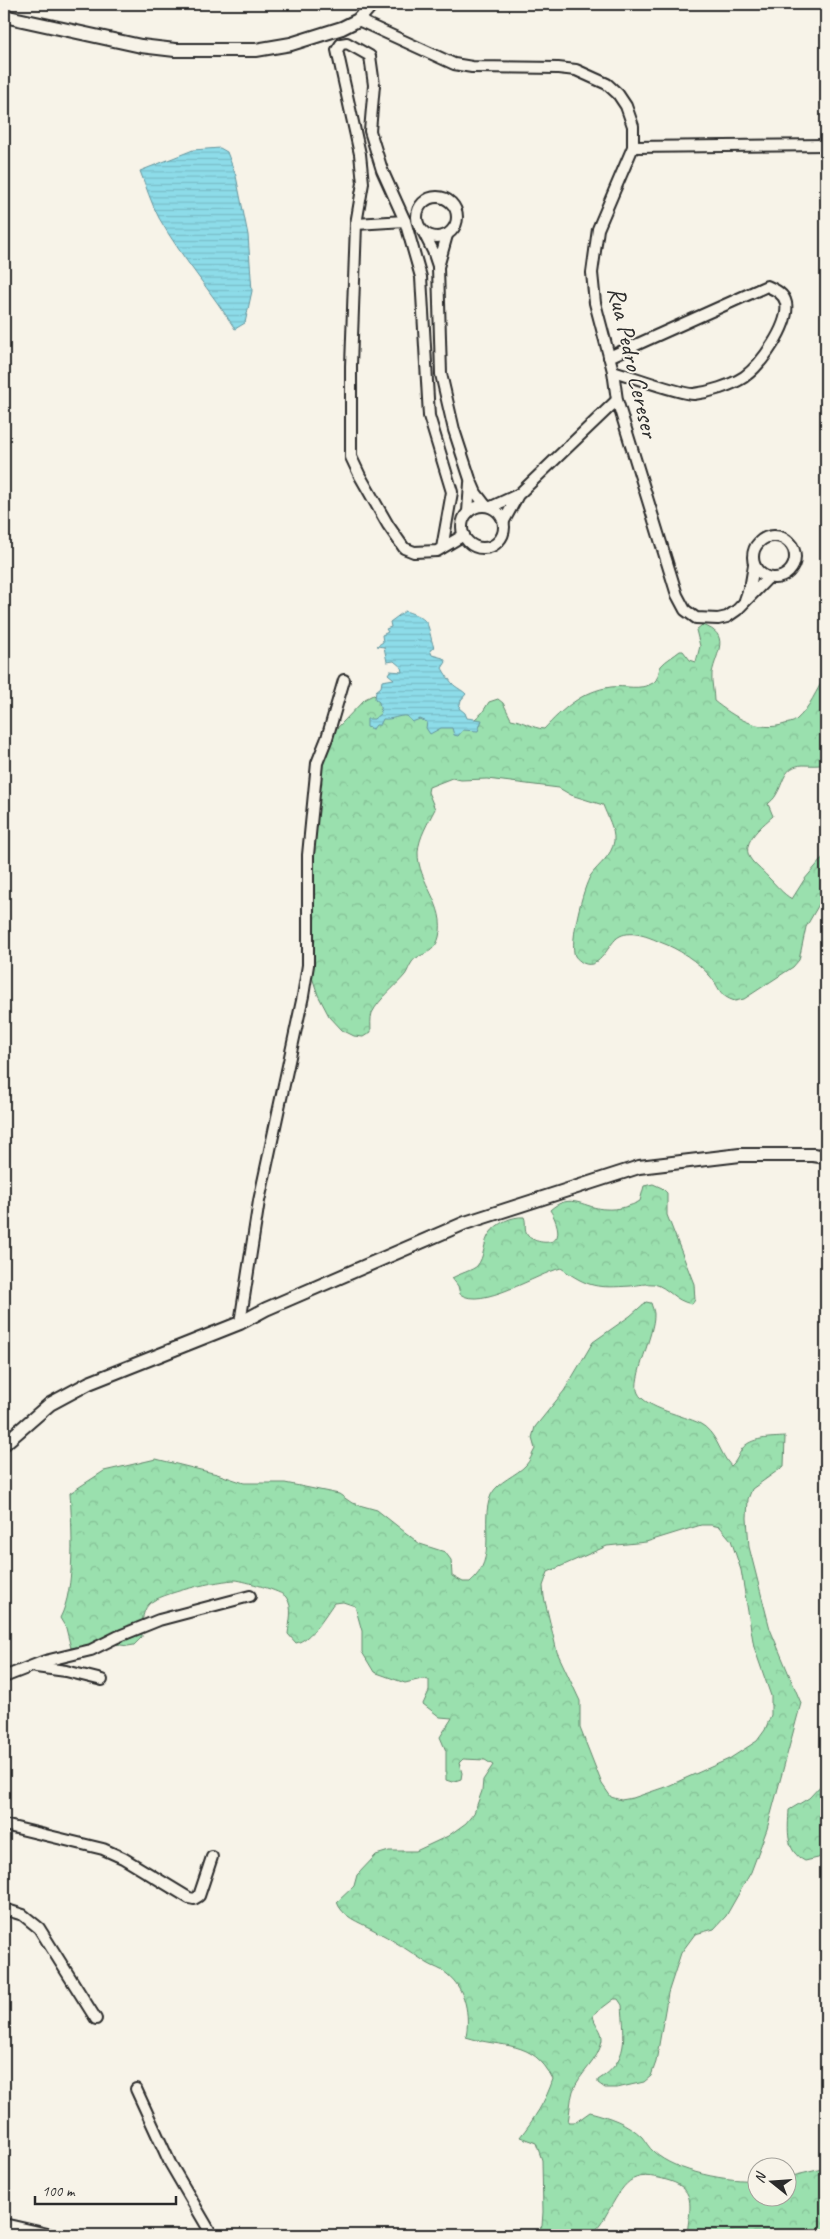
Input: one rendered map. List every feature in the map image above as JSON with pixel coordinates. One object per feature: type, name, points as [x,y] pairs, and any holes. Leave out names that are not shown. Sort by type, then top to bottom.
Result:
[{"type":"street","points":[[4,16],[141,46],[175,50],[256,50],[291,44],[334,31],[358,20],[372,4]]},
{"type":"street","name":"Rua Pedro Cereser","points":[[358,20],[454,64],[472,67],[576,70],[590,75],[612,89],[626,106],[633,126],[633,147],[598,229],[592,272],[595,303],[613,371],[617,400],[678,594],[685,610],[696,618],[718,619],[727,617],[768,578]]},
{"type":"street","points":[[442,548],[452,492],[429,416],[421,277],[405,221],[382,170],[370,131],[374,85],[370,56],[347,43],[341,44],[336,50],[360,154],[363,183],[356,224],[351,366],[351,457],[388,525],[404,548],[414,552],[426,552],[442,548],[464,535]]},
{"type":"street","points":[[633,147],[826,145]]},
{"type":"street","points":[[423,233],[430,237],[439,238],[453,230],[457,222],[454,206],[441,197],[427,199],[418,210],[416,218],[418,226],[433,251],[438,267],[442,374],[454,430],[476,493],[488,506],[496,510],[504,521]]},
{"type":"street","points":[[356,224],[405,221]]},
{"type":"street","points":[[438,267],[446,235]]},
{"type":"street","points":[[609,356],[767,286],[782,294],[786,304],[785,316],[768,352],[756,368],[728,385],[691,394],[613,371]]},
{"type":"street","points":[[470,479],[468,512],[463,522],[464,535],[474,546],[487,548],[499,541],[504,528],[504,521],[518,495],[617,400]]},
{"type":"street","points":[[468,512],[474,508],[488,506],[518,495]]},
{"type":"street","points":[[745,601],[751,583],[754,548],[761,539],[772,535],[778,535],[788,540],[795,556],[793,567],[789,572],[780,578],[768,578],[760,573],[754,565]]},
{"type":"street","points":[[240,1323],[259,1201],[308,965],[308,855],[317,763],[327,738],[344,680]]},
{"type":"street","points":[[4,1444],[50,1404],[89,1383],[240,1323],[465,1223],[639,1167],[740,1155],[813,1156],[826,1158]]},
{"type":"street","points":[[4,1677],[66,1655],[92,1650],[117,1637],[159,1620],[250,1596]]},
{"type":"street","points":[[30,1667],[57,1669],[102,1680]]},
{"type":"street","points":[[4,1825],[103,1849],[123,1858],[189,1898],[194,1899],[199,1896],[212,1857]]},
{"type":"street","points":[[4,1909],[23,1915],[39,1928],[96,2019]]},
{"type":"street","points":[[136,2089],[170,2163],[212,2235]]},
{"type":"street","points":[[4,2224],[52,2235]]},
{"type":"green space","points":[[702,625],[717,633],[720,645],[712,673],[714,701],[730,713],[747,722],[756,725],[775,726],[795,721],[809,704],[826,675],[826,764],[803,765],[791,768],[779,790],[768,804],[773,816],[753,836],[748,848],[748,855],[752,861],[792,899],[804,880],[826,854],[826,892],[806,927],[799,960],[793,967],[744,999],[735,1001],[725,997],[710,976],[687,956],[667,945],[640,935],[625,934],[620,936],[595,963],[583,963],[576,957],[574,949],[575,928],[581,902],[591,875],[611,851],[614,841],[612,827],[603,805],[571,795],[559,788],[487,779],[461,780],[452,778],[429,787],[428,792],[435,809],[422,835],[418,852],[422,873],[439,914],[440,925],[437,943],[430,951],[415,959],[405,975],[375,1008],[371,1015],[371,1032],[363,1037],[354,1036],[342,1030],[329,1016],[318,995],[311,974],[314,923],[309,878],[322,744],[365,699],[373,695],[469,724],[482,713],[489,702],[498,699],[503,703],[511,719],[544,729],[566,708],[591,692],[611,687],[643,687],[653,683],[661,666],[680,651],[683,651],[690,660],[696,662],[700,646],[696,630]]},
{"type":"green space","points":[[653,1184],[662,1188],[667,1193],[667,1215],[694,1284],[695,1300],[692,1304],[680,1300],[654,1284],[610,1287],[594,1285],[579,1280],[561,1268],[481,1298],[469,1298],[460,1294],[458,1286],[452,1278],[477,1266],[488,1237],[493,1229],[501,1223],[510,1219],[524,1217],[528,1236],[538,1241],[547,1242],[555,1240],[558,1230],[550,1210],[558,1205],[571,1201],[598,1208],[624,1207],[640,1201],[644,1186]]},
{"type":"green space","points":[[646,1302],[651,1303],[654,1313],[653,1322],[640,1367],[637,1387],[638,1393],[642,1398],[657,1407],[693,1420],[705,1427],[714,1437],[731,1466],[742,1449],[750,1442],[785,1437],[784,1466],[752,1489],[748,1499],[747,1518],[749,1547],[770,1629],[801,1703],[767,1829],[751,1872],[726,1916],[714,1929],[695,1934],[681,1953],[668,1993],[656,2062],[651,2076],[644,2082],[617,2088],[605,2088],[598,2083],[598,2080],[616,2064],[623,2047],[622,2005],[618,1999],[614,1999],[593,2015],[602,2040],[597,2054],[573,2091],[568,2122],[576,2122],[590,2112],[611,2118],[637,2132],[654,2152],[675,2165],[703,2174],[748,2180],[748,2206],[798,2206],[798,2175],[826,2168],[826,2235],[687,2235],[690,2202],[685,2190],[670,2181],[645,2176],[630,2181],[624,2187],[601,2224],[588,2235],[534,2235],[542,2226],[542,2160],[536,2143],[520,2137],[539,2110],[553,2079],[545,2066],[526,2051],[516,2047],[466,2037],[467,2011],[459,1987],[453,1980],[445,1972],[347,1915],[337,1902],[354,1886],[357,1875],[376,1855],[389,1851],[416,1851],[448,1836],[466,1823],[474,1813],[482,1791],[483,1780],[493,1765],[485,1760],[463,1759],[459,1763],[462,1773],[461,1779],[452,1782],[446,1780],[446,1751],[440,1737],[452,1718],[440,1717],[423,1704],[429,1691],[429,1680],[422,1679],[405,1683],[374,1672],[362,1652],[362,1631],[355,1606],[343,1602],[334,1603],[312,1632],[302,1641],[296,1643],[288,1634],[290,1605],[286,1597],[271,1589],[236,1580],[191,1588],[155,1600],[146,1607],[142,1620],[142,1637],[134,1645],[106,1643],[71,1648],[66,1628],[60,1618],[69,1591],[71,1574],[70,1493],[104,1471],[156,1459],[217,1474],[244,1483],[285,1483],[339,1494],[352,1503],[377,1510],[420,1544],[445,1552],[451,1560],[452,1576],[463,1582],[470,1582],[479,1573],[484,1562],[488,1506],[491,1495],[498,1486],[529,1462],[535,1449],[532,1438],[535,1427],[564,1391],[593,1342],[630,1316]],"holes":[[[701,1525],[720,1527],[731,1540],[741,1570],[754,1647],[771,1696],[771,1715],[765,1730],[757,1741],[729,1759],[668,1786],[633,1798],[621,1800],[611,1797],[602,1784],[580,1728],[580,1701],[557,1652],[544,1597],[543,1586],[548,1572],[607,1546],[646,1542]]]},
{"type":"green space","points":[[826,1780],[826,1853],[818,1858],[805,1861],[794,1852],[791,1846],[788,1832],[789,1810],[809,1798]]},
{"type":"water","points":[[220,148],[227,152],[236,176],[248,235],[252,291],[245,323],[235,329],[159,218],[140,171],[193,150]]},
{"type":"water","points":[[405,611],[420,617],[427,624],[434,648],[430,650],[432,655],[443,658],[446,662],[442,668],[446,675],[453,685],[466,694],[461,700],[459,708],[465,713],[467,718],[482,720],[478,731],[463,730],[458,736],[454,735],[452,728],[441,728],[430,734],[426,728],[427,722],[420,719],[412,722],[407,716],[383,719],[380,725],[376,725],[373,729],[367,727],[367,719],[374,719],[381,713],[379,702],[375,699],[376,691],[381,687],[382,681],[394,679],[388,674],[390,671],[402,672],[401,667],[394,661],[387,662],[384,647],[377,646],[383,642],[382,635],[388,632],[386,629],[391,627],[390,622]]}]
